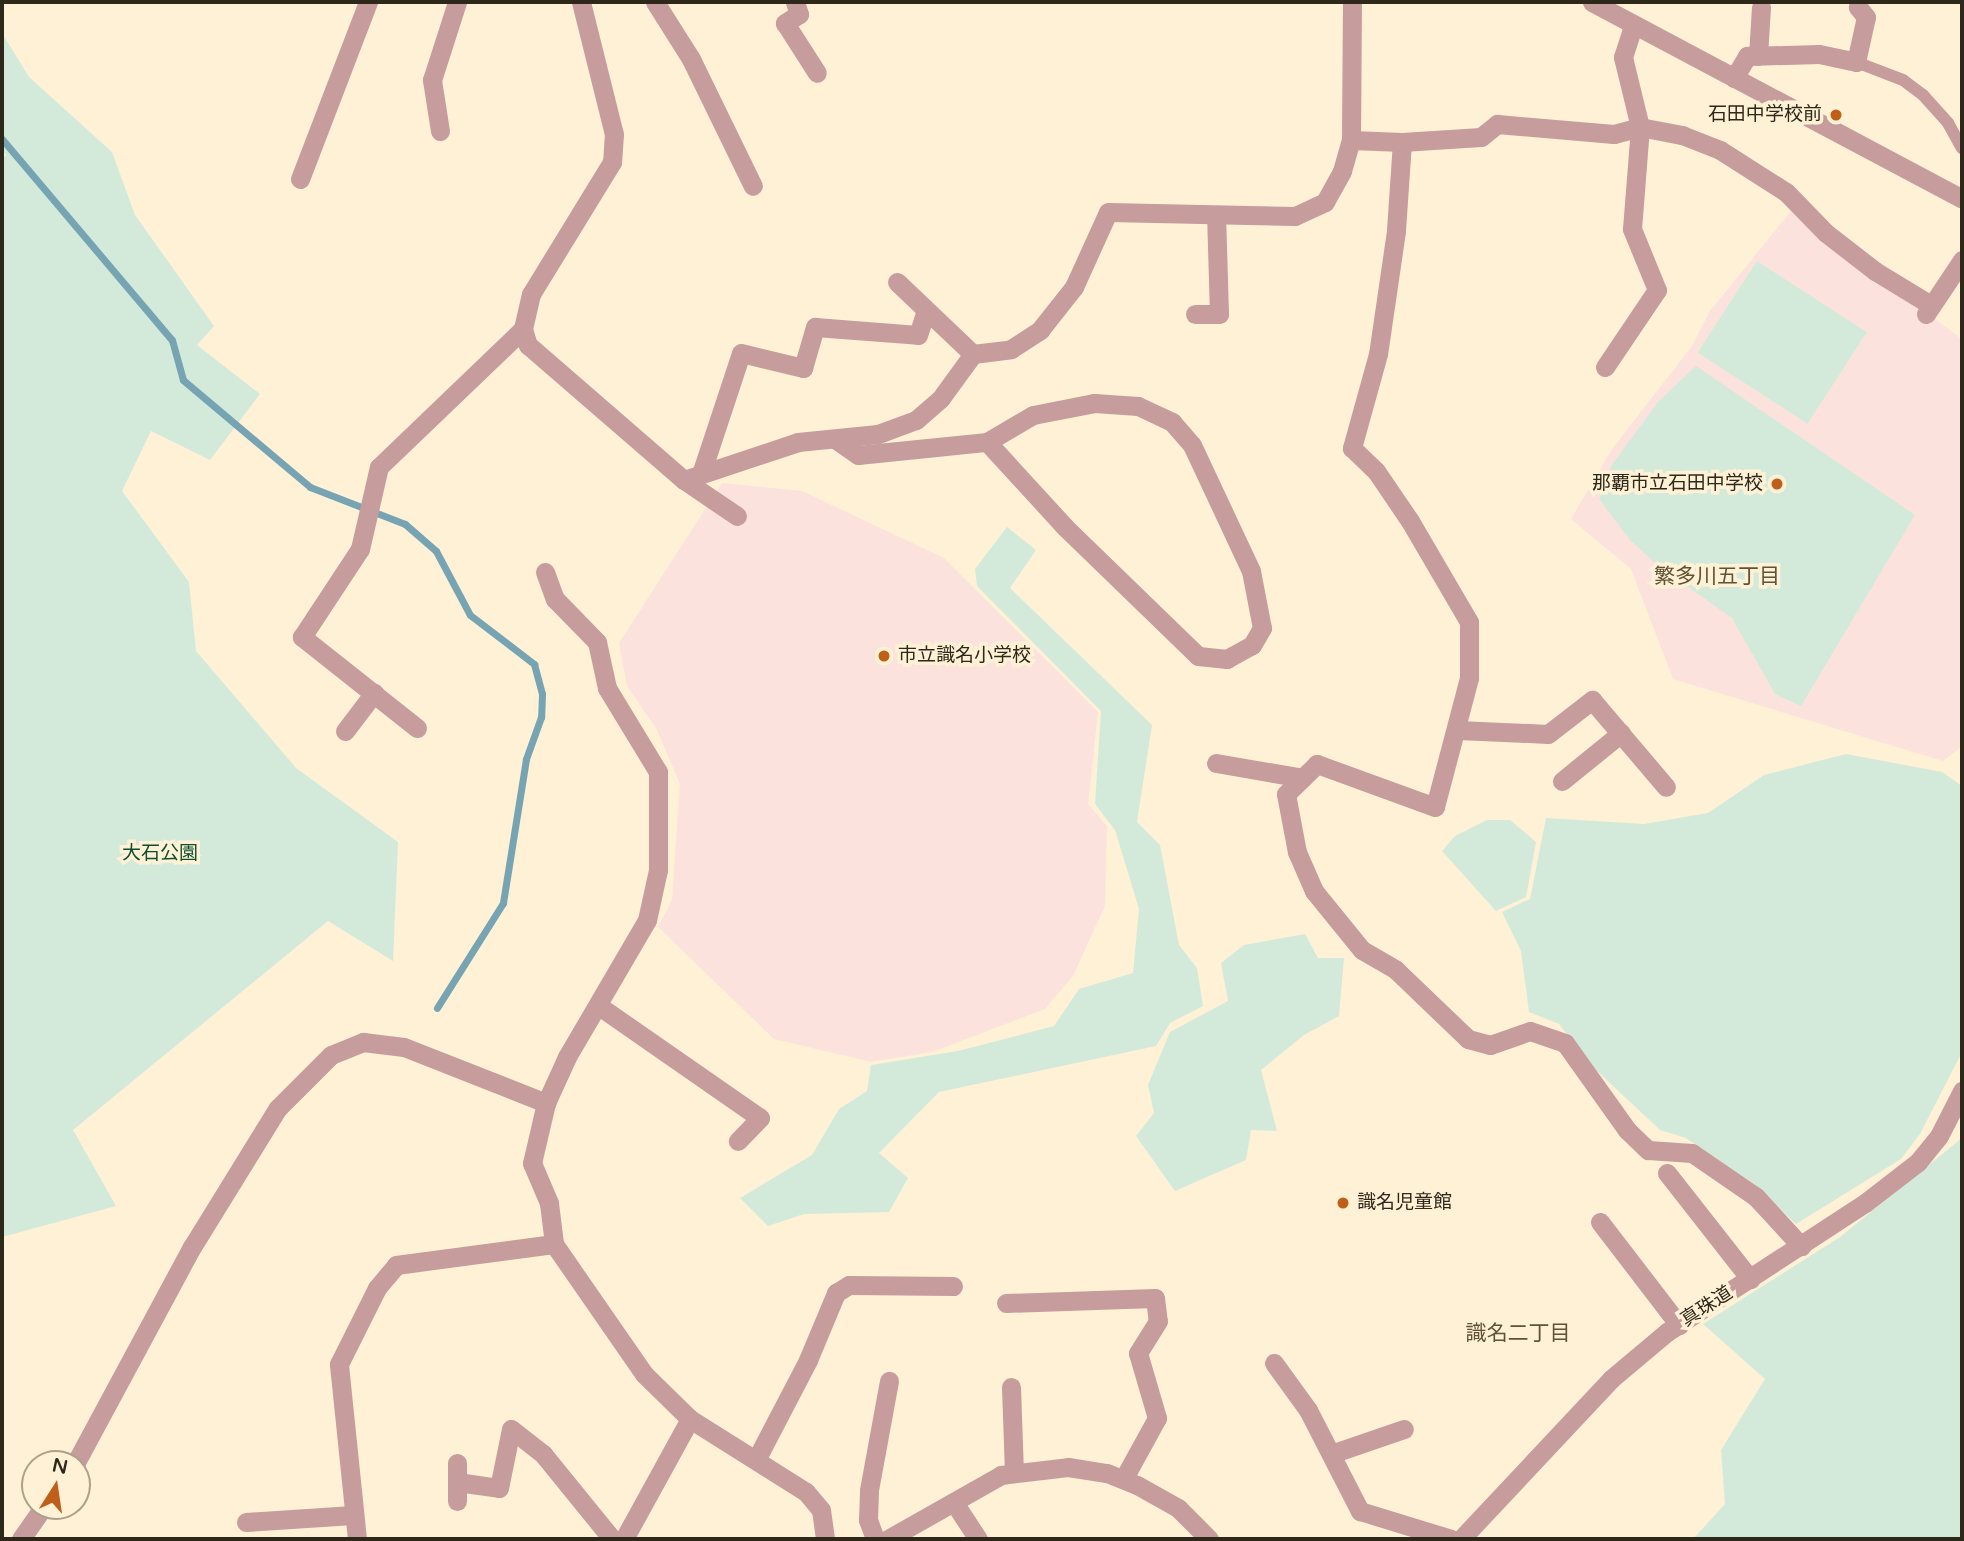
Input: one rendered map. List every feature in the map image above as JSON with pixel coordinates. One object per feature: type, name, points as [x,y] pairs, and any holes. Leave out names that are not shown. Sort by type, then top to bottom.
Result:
[{"type":"street","points":[[300,179],[368,2]]},
{"type":"street","points":[[440,131],[432,80],[457,2]]},
{"type":"street","points":[[581,2],[614,134],[612,162],[531,294],[523,329],[528,345],[554,370],[693,477],[737,516]]},
{"type":"street","points":[[655,2],[691,58],[753,186]]},
{"type":"street","points":[[795,2],[799,14],[785,23],[817,74]]},
{"type":"street","points":[[693,477],[798,442],[878,434],[916,420],[941,398],[973,354],[1011,349],[1040,330],[1074,288],[1108,212],[1295,216],[1325,202],[1342,171],[1351,139],[1352,2]]},
{"type":"street","points":[[1592,2],[1962,199]]},
{"type":"street","points":[[1758,56],[1761,7]]},
{"type":"street","points":[[1734,78],[1747,56],[1819,54],[1856,62],[1866,17],[1858,7]]},
{"type":"street","points":[[1605,367],[1657,290],[1632,229],[1640,127],[1623,57],[1633,26]]},
{"type":"street","points":[[1351,139],[1402,142],[1481,137],[1497,124],[1615,134],[1640,127],[1682,135],[1720,150],[1786,192],[1826,233],[1928,310],[1962,260]]},
{"type":"street","points":[[1402,142],[1396,231],[1378,354],[1352,448],[1376,471],[1410,521],[1469,622],[1469,678],[1458,730],[1435,807],[1317,764],[1286,794],[1297,852],[1314,891],[1362,950],[1396,970],[1468,1039],[1490,1045],[1530,1031],[1565,1043],[1627,1130],[1648,1150],[1692,1153],[1756,1197],[1801,1247]]},
{"type":"street","points":[[1195,314],[1219,314],[1216,215]]},
{"type":"street","points":[[897,282],[973,354]]},
{"type":"street","points":[[693,477],[741,353],[803,368],[815,327],[918,335],[926,310]]},
{"type":"street","points":[[416,728],[302,637],[360,549],[379,467],[523,329]]},
{"type":"street","points":[[835,439],[858,455],[987,442],[1033,415],[1094,403],[1138,406],[1172,422],[1192,445],[1251,571],[1262,628],[1252,645],[1227,659],[1198,656],[1065,527],[987,442]]},
{"type":"street","points":[[545,572],[555,599],[597,642],[607,688],[658,772],[658,870],[647,920],[547,1103],[532,1163],[549,1203],[554,1244],[643,1374],[690,1419],[814,1500],[821,1510],[825,1539]]},
{"type":"street","points":[[345,731],[374,693]]},
{"type":"street","points":[[1458,730],[1548,734],[1592,699],[1666,787]]},
{"type":"street","points":[[1563,781],[1621,733]]},
{"type":"street","points":[[1216,763],[1303,778]]},
{"type":"street","points":[[599,1006],[760,1118],[738,1142]]},
{"type":"street","points":[[83,1450],[192,1247],[278,1108],[331,1055],[363,1042],[404,1048],[547,1103]]},
{"type":"street","name":"真珠道","points":[[1461,1539],[1611,1379],[1679,1325],[1801,1247],[1918,1162],[1940,1136],[1962,1091]]},
{"type":"street","points":[[1667,1172],[1750,1279]]},
{"type":"street","points":[[1600,1222],[1679,1325]]},
{"type":"street","points":[[357,1539],[352,1515],[339,1364],[377,1288],[396,1265],[554,1244]]},
{"type":"street","points":[[756,1460],[808,1360],[836,1293],[849,1285],[953,1286]]},
{"type":"street","points":[[1006,1303],[1155,1298],[1158,1321],[1138,1353],[1157,1418],[1124,1478]]},
{"type":"street","points":[[1274,1363],[1308,1410],[1360,1511],[1451,1539]]},
{"type":"street","points":[[875,1539],[868,1520],[869,1490],[889,1381]]},
{"type":"street","points":[[1011,1387],[1014,1472]]},
{"type":"street","points":[[624,1539],[690,1419]]},
{"type":"street","points":[[457,1482],[499,1488],[511,1429],[543,1454],[612,1539]]},
{"type":"street","points":[[1331,1454],[1404,1429]]},
{"type":"street","points":[[888,1539],[913,1522],[955,1504],[1014,1472],[1068,1467],[1124,1478],[1178,1508],[1209,1539]]},
{"type":"street","points":[[955,1504],[978,1539]]},
{"type":"street","points":[[246,1521],[352,1515]]},
{"type":"street","points":[[21,1539],[34,1520]]},
{"type":"lane","points":[[1856,62],[1903,80],[1923,95],[1948,123],[1962,148]]},
{"type":"shaded area","name":"那覇市立石田中学校","points":[[1791,211],[1962,339],[1962,746],[1943,761],[1673,679],[1631,569],[1571,519],[1612,449],[1692,346],[1710,311]]},
{"type":"shaded area","name":"市立識名小学校","points":[[722,483],[802,491],[944,558],[1098,712],[1088,804],[1107,826],[1105,906],[1073,976],[1045,1009],[932,1052],[871,1062],[774,1039],[658,927],[672,900],[680,784],[657,730],[627,686],[619,643]]},
{"type":"green space","name":"大石公園","points":[[2,33],[29,77],[112,152],[135,215],[214,326],[197,345],[260,394],[210,460],[151,431],[122,491],[189,582],[196,651],[296,768],[398,842],[393,961],[328,921],[73,1130],[116,1206],[2,1237],[2,159],[6,155],[2,150]]},
{"type":"green space","points":[[1757,261],[1867,332],[1808,424],[1698,352]]},
{"type":"green space","points":[[1696,366],[1915,515],[1801,706],[1775,694],[1732,618],[1658,566],[1630,540],[1599,499],[1611,466],[1658,402]]},
{"type":"green space","points":[[1007,527],[1036,550],[1010,588],[1152,725],[1137,822],[1160,845],[1179,945],[1197,968],[1203,1006],[1170,1023],[1156,1046],[939,1092],[879,1153],[908,1178],[889,1212],[804,1214],[768,1226],[740,1198],[812,1155],[839,1109],[867,1091],[871,1065],[958,1051],[1054,1026],[1079,989],[1133,973],[1139,909],[1115,830],[1095,804],[1101,711],[977,586],[975,569]]},
{"type":"green space","points":[[1846,754],[1942,772],[1962,786],[1962,1052],[1920,1134],[1901,1159],[1796,1224],[1754,1184],[1686,1138],[1660,1130],[1596,1070],[1559,1024],[1529,1012],[1521,951],[1502,912],[1530,899],[1546,818],[1644,824],[1708,813],[1764,775]]},
{"type":"green space","points":[[1487,820],[1510,820],[1536,842],[1526,897],[1496,911],[1442,851],[1455,836]]},
{"type":"green space","points":[[1305,934],[1318,958],[1344,958],[1339,1016],[1304,1035],[1261,1070],[1277,1131],[1251,1130],[1246,1160],[1175,1191],[1136,1136],[1154,1113],[1148,1085],[1170,1032],[1228,1001],[1221,963],[1244,945]]},
{"type":"green space","points":[[1962,1138],[1962,1539],[1693,1539],[1725,1504],[1721,1450],[1765,1379],[1703,1324],[1840,1237]]},
{"type":"waterway","points":[[2,139],[172,340],[183,380],[310,487],[405,524],[436,551],[470,615],[534,664],[542,694],[541,717],[526,759],[503,903],[437,1008]]},
{"type":"place","name":"石田中学校前","points":[[1836,115]]},
{"type":"place","name":"那覇市立石田中学校","points":[[1777,484]]},
{"type":"place","name":"市立識名小学校","points":[[884,656]]},
{"type":"place","name":"識名児童館","points":[[1343,1203]]},
{"type":"district","name":"繁多川五丁目","points":[[1717,577]]},
{"type":"district","name":"識名二丁目","points":[[1518,1334]]}]
